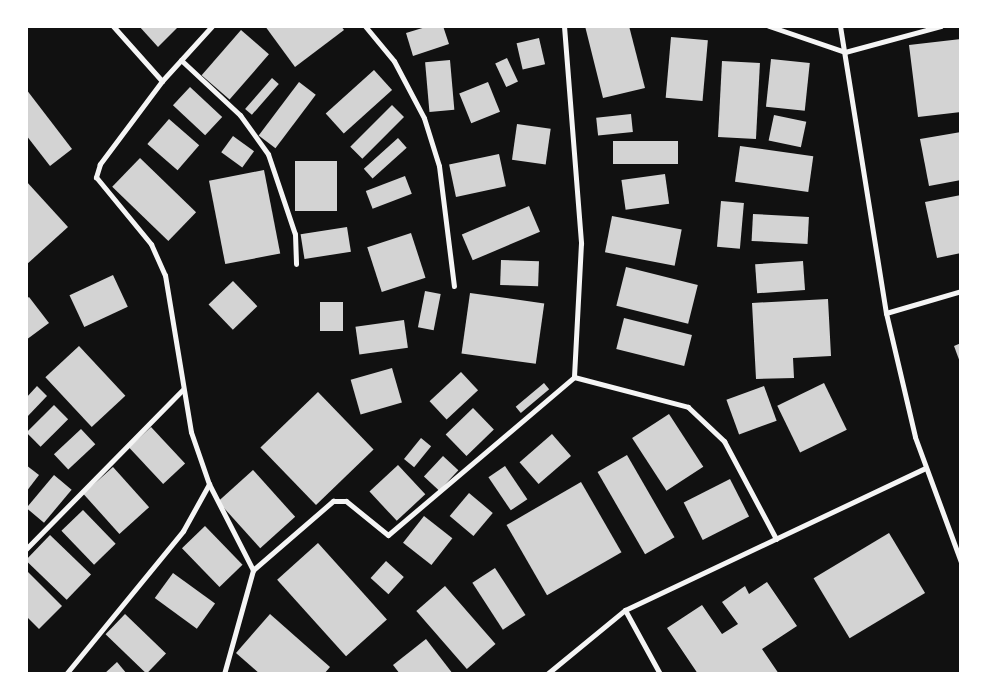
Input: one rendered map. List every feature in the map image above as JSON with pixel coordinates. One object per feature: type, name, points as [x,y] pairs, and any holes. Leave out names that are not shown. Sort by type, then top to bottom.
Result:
[{"type":"street","points":[[113,26],[162,81]]},
{"type":"street","points":[[212,26],[162,81],[100,164],[96,177],[101,186],[151,244],[165,276],[182,390],[209,484],[253,570]]},
{"type":"street","points":[[365,26],[394,61],[424,118],[440,166],[454,286]]},
{"type":"street","points":[[224,674],[253,570],[337,499],[388,534],[574,377],[581,243],[564,26]]},
{"type":"street","points":[[769,26],[845,52],[940,26]]},
{"type":"street","points":[[840,26],[886,312],[926,468],[961,562]]},
{"type":"street","points":[[181,60],[240,115],[268,154],[295,234],[296,264]]},
{"type":"street","points":[[886,312],[961,291]]},
{"type":"street","points":[[574,377],[688,407],[724,441],[776,539]]},
{"type":"street","points":[[26,550],[182,390]]},
{"type":"street","points":[[548,674],[626,610],[926,468]]},
{"type":"street","points":[[66,674],[183,531],[209,484]]},
{"type":"street","points":[[626,610],[660,674]]},
{"type":"building","points":[[139,26],[179,26],[158,47]]},
{"type":"building","points":[[265,26],[341,26],[344,30],[295,67]]},
{"type":"building","points":[[429,26],[443,26],[449,44],[413,56],[406,33]]},
{"type":"building","points":[[585,26],[629,26],[645,88],[603,98]]},
{"type":"building","points":[[241,30],[269,54],[230,100],[202,75]]},
{"type":"building","points":[[671,37],[708,40],[703,101],[666,98]]},
{"type":"building","points":[[539,38],[545,64],[523,69],[517,43]]},
{"type":"building","points":[[961,39],[961,112],[918,117],[909,45]]},
{"type":"building","points":[[507,58],[518,82],[506,87],[495,63]]},
{"type":"building","points":[[771,59],[810,63],[805,111],[766,107]]},
{"type":"building","points":[[450,60],[454,110],[429,112],[425,62]]},
{"type":"building","points":[[722,61],[760,63],[756,139],[718,137]]},
{"type":"building","points":[[374,70],[392,90],[344,134],[326,113]]},
{"type":"building","points":[[272,78],[279,84],[252,115],[245,109]]},
{"type":"building","points":[[299,82],[316,95],[275,148],[259,136]]},
{"type":"building","points":[[488,82],[500,112],[471,123],[459,94]]},
{"type":"building","points":[[190,87],[222,117],[205,135],[173,105]]},
{"type":"building","points":[[26,89],[72,149],[50,166],[26,135]]},
{"type":"building","points":[[392,105],[404,117],[362,159],[350,147]]},
{"type":"building","points":[[631,114],[633,132],[598,136],[596,118]]},
{"type":"building","points":[[774,115],[806,122],[801,147],[769,140]]},
{"type":"building","points":[[169,119],[199,145],[178,170],[147,144]]},
{"type":"building","points":[[517,124],[551,129],[546,164],[512,160]]},
{"type":"building","points":[[961,132],[961,180],[929,186],[920,139]]},
{"type":"building","points":[[233,136],[254,151],[242,167],[221,152]]},
{"type":"building","points":[[398,138],[407,148],[373,178],[364,169]]},
{"type":"building","points":[[613,141],[678,141],[678,164],[613,164]]},
{"type":"building","points":[[740,146],[813,156],[808,192],[735,182]]},
{"type":"building","points":[[499,154],[506,186],[456,197],[449,165]]},
{"type":"building","points":[[140,158],[196,212],[168,241],[112,187]]},
{"type":"building","points":[[295,161],[337,161],[337,211],[295,211]]},
{"type":"building","points":[[264,170],[280,253],[225,264],[209,181]]},
{"type":"building","points":[[665,174],[669,204],[626,210],[621,180]]},
{"type":"building","points":[[405,176],[412,194],[373,209],[366,191]]},
{"type":"building","points":[[26,181],[68,227],[26,265]]},
{"type":"building","points":[[961,195],[961,253],[937,258],[925,202]]},
{"type":"building","points":[[721,201],[744,203],[740,249],[717,247]]},
{"type":"building","points":[[529,206],[540,232],[473,260],[462,235]]},
{"type":"building","points":[[753,214],[809,217],[808,244],[752,241]]},
{"type":"building","points":[[612,216],[682,230],[675,266],[605,252]]},
{"type":"building","points":[[347,227],[351,252],[304,259],[301,234]]},
{"type":"building","points":[[411,233],[426,278],[382,292],[367,247]]},
{"type":"building","points":[[501,260],[539,261],[538,286],[500,285]]},
{"type":"building","points":[[803,261],[805,290],[757,293],[755,264]]},
{"type":"building","points":[[626,267],[698,285],[688,324],[616,306]]},
{"type":"building","points":[[113,275],[128,307],[84,327],[69,295]]},
{"type":"building","points":[[233,281],[257,306],[233,330],[209,305]]},
{"type":"building","points":[[425,291],[441,294],[434,330],[418,327]]},
{"type":"building","points":[[470,293],[544,303],[536,364],[462,353]]},
{"type":"building","points":[[29,297],[49,323],[26,340],[26,299]]},
{"type":"building","points":[[828,299],[831,356],[793,358],[794,378],[756,379],[752,303]]},
{"type":"building","points":[[320,302],[343,302],[343,331],[320,331]]},
{"type":"building","points":[[624,318],[692,335],[684,366],[616,349]]},
{"type":"building","points":[[404,320],[408,348],[359,355],[355,327]]},
{"type":"building","points":[[961,343],[961,365],[954,346]]},
{"type":"building","points":[[79,346],[125,396],[92,427],[45,377]]},
{"type":"building","points":[[392,368],[402,403],[361,414],[351,380]]},
{"type":"building","points":[[461,372],[478,390],[447,420],[430,401]]},
{"type":"building","points":[[544,383],[549,389],[521,413],[516,407]]},
{"type":"building","points":[[824,383],[847,430],[800,453],[777,406]]},
{"type":"building","points":[[37,386],[47,396],[26,418],[26,398]]},
{"type":"building","points":[[764,386],[777,421],[739,434],[726,400]]},
{"type":"building","points":[[318,392],[374,450],[316,505],[260,448]]},
{"type":"building","points":[[54,405],[68,419],[41,447],[26,433]]},
{"type":"building","points":[[473,408],[494,430],[467,456],[446,434]]},
{"type":"building","points":[[669,414],[703,467],[666,491],[632,438]]},
{"type":"building","points":[[151,427],[185,464],[163,484],[129,447]]},
{"type":"building","points":[[81,429],[95,444],[68,470],[54,454]]},
{"type":"building","points":[[552,434],[571,456],[539,484],[520,462]]},
{"type":"building","points":[[421,438],[431,446],[414,467],[404,459]]},
{"type":"building","points":[[627,455],[674,537],[645,554],[598,472]]},
{"type":"building","points":[[443,456],[458,470],[439,491],[424,476]]},
{"type":"building","points":[[26,465],[39,475],[26,492]]},
{"type":"building","points":[[398,465],[425,494],[397,521],[369,492]]},
{"type":"building","points":[[505,466],[527,499],[511,510],[488,477]]},
{"type":"building","points":[[113,467],[149,507],[119,534],[83,494]]},
{"type":"building","points":[[253,470],[295,517],[260,548],[218,501]]},
{"type":"building","points":[[54,475],[72,490],[44,523],[26,508]]},
{"type":"building","points":[[730,479],[749,516],[703,540],[684,503]]},
{"type":"building","points":[[581,482],[622,552],[547,595],[507,525]]},
{"type":"building","points":[[469,493],[493,513],[473,536],[450,516]]},
{"type":"building","points":[[83,510],[116,544],[94,565],[61,531]]},
{"type":"building","points":[[424,516],[452,538],[431,565],[403,543]]},
{"type":"building","points":[[205,526],[243,565],[219,587],[182,548]]},
{"type":"building","points":[[889,533],[925,593],[850,638],[814,578]]},
{"type":"building","points":[[50,535],[91,575],[67,600],[26,560]]},
{"type":"building","points":[[318,543],[387,620],[346,656],[277,580]]},
{"type":"building","points":[[386,561],[404,577],[388,594],[371,578]]},
{"type":"building","points":[[495,568],[525,615],[503,630],[472,583]]},
{"type":"building","points":[[26,570],[62,606],[39,629],[26,616]]},
{"type":"building","points":[[173,573],[215,604],[197,629],[155,598]]},
{"type":"building","points":[[767,582],[797,626],[762,649],[779,674],[698,674],[667,628],[702,605],[722,634],[738,624],[722,602],[745,586],[749,594]]},
{"type":"building","points":[[445,586],[496,644],[467,669],[416,611]]},
{"type":"building","points":[[125,614],[166,654],[147,674],[106,634]]},
{"type":"building","points":[[270,614],[330,667],[324,674],[260,674],[236,653]]},
{"type":"building","points":[[426,639],[453,674],[400,674],[393,665]]},
{"type":"building","points":[[117,662],[127,674],[104,674]]}]
